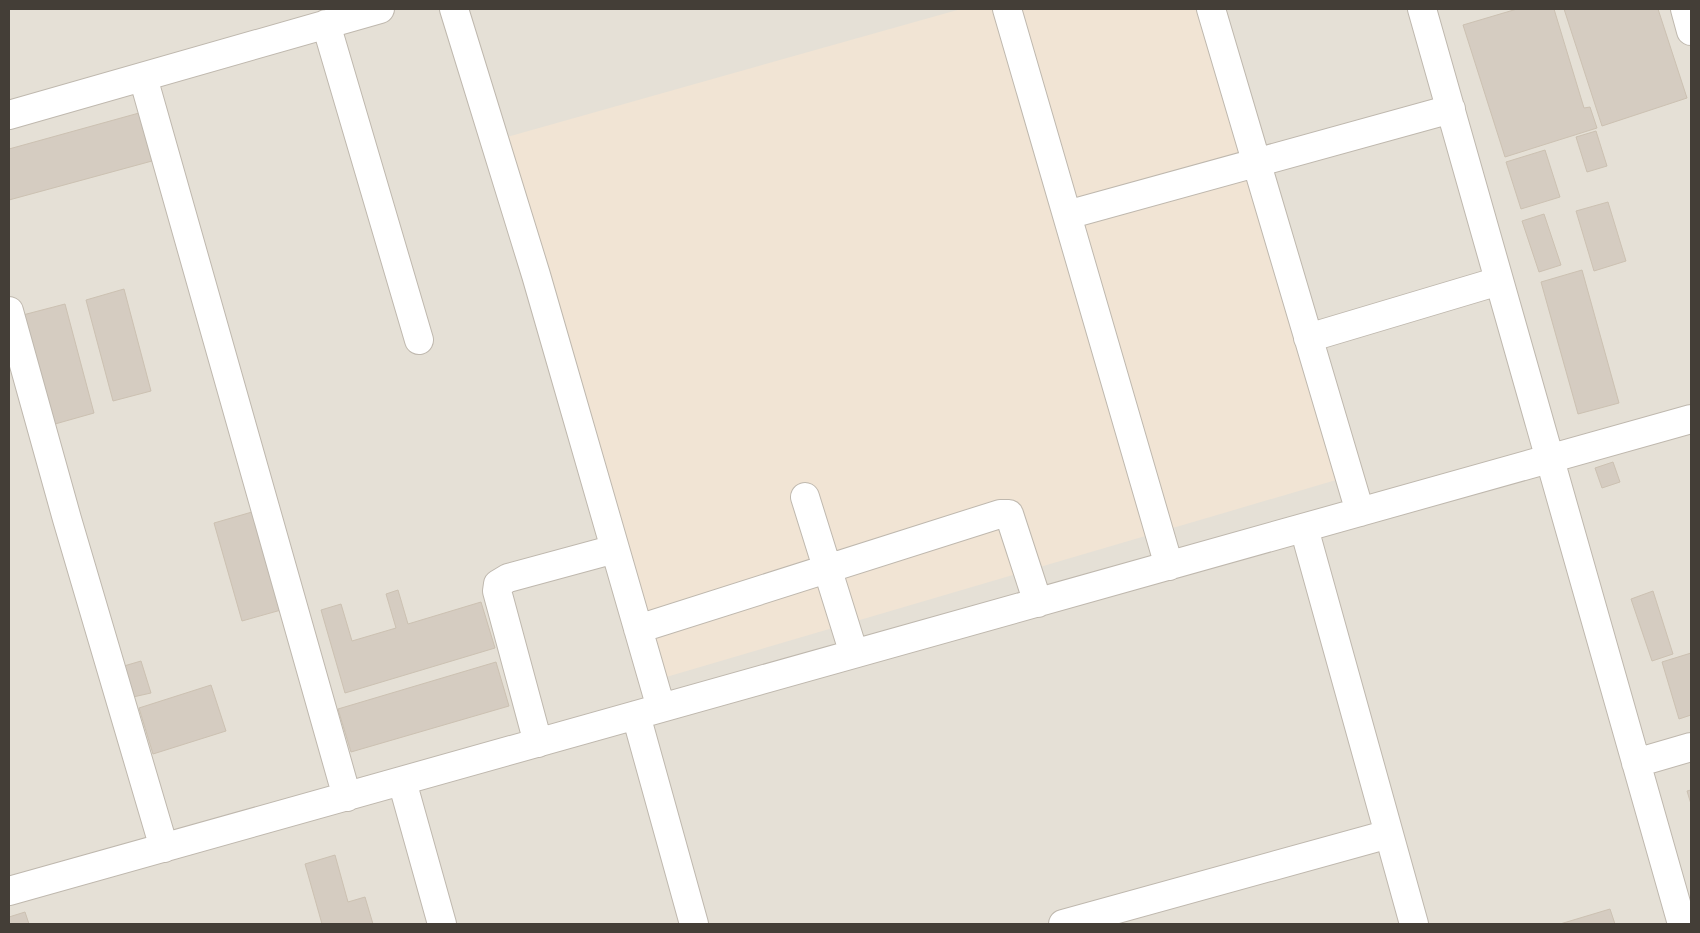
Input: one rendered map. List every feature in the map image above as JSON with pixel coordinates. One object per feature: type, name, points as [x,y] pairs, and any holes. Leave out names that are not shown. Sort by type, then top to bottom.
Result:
[{"type":"street","points":[[9,115],[380,9]]},
{"type":"street","points":[[454,9],[536,275],[638,629],[648,712],[694,924]]},
{"type":"street","points":[[1007,9],[1169,566]]},
{"type":"street","points":[[1211,9],[1360,512]]},
{"type":"street","points":[[1422,9],[1682,924]]},
{"type":"street","points":[[1685,9],[1691,31]]},
{"type":"street","points":[[326,24],[419,340]]},
{"type":"street","points":[[143,76],[348,796]]},
{"type":"street","points":[[1067,215],[1451,109]]},
{"type":"street","points":[[1308,338],[1499,281]]},
{"type":"street","points":[[9,311],[164,848]]},
{"type":"street","points":[[9,891],[1691,419]]},
{"type":"street","points":[[805,497],[854,654]]},
{"type":"street","points":[[638,629],[1000,514],[1010,514],[1038,603]]},
{"type":"street","points":[[1304,528],[1414,924]]},
{"type":"street","points":[[538,743],[497,591],[498,584],[508,578],[615,549]]},
{"type":"street","points":[[1636,763],[1691,747]]},
{"type":"street","points":[[402,781],[442,924]]},
{"type":"street","points":[[1063,924],[1389,834]]},
{"type":"shaded area","points":[[9,9],[1691,9],[1691,924],[9,924]]},
{"type":"shaded area","points":[[961,9],[1202,9],[1336,480],[639,685],[489,142]]},
{"type":"building","points":[[1517,9],[1554,9],[1584,108],[1590,107],[1597,128],[1505,157],[1463,25]]},
{"type":"building","points":[[1564,9],[1658,9],[1687,98],[1602,126]]},
{"type":"building","points":[[139,113],[152,161],[9,200],[9,149]]},
{"type":"building","points":[[1596,131],[1607,166],[1587,172],[1576,137]]},
{"type":"building","points":[[1545,150],[1560,197],[1521,209],[1506,162]]},
{"type":"building","points":[[1608,202],[1626,261],[1594,271],[1576,211]]},
{"type":"building","points":[[1544,214],[1561,265],[1539,272],[1522,221]]},
{"type":"building","points":[[1582,270],[1619,403],[1578,414],[1541,282]]},
{"type":"building","points":[[124,289],[151,391],[113,401],[86,300]]},
{"type":"building","points":[[65,304],[94,413],[48,426],[19,316]]},
{"type":"building","points":[[1613,462],[1620,482],[1602,488],[1595,468]]},
{"type":"building","points":[[252,512],[281,610],[242,621],[214,523]]},
{"type":"building","points":[[398,590],[408,624],[481,602],[495,648],[345,693],[321,610],[341,604],[352,641],[396,628],[386,594]]},
{"type":"building","points":[[1653,591],[1673,654],[1652,661],[1631,599]]},
{"type":"building","points":[[1691,653],[1691,715],[1679,719],[1662,662]]},
{"type":"building","points":[[141,661],[151,693],[133,697],[124,666]]},
{"type":"building","points":[[496,662],[509,706],[351,752],[338,709]]},
{"type":"building","points":[[211,685],[226,731],[153,754],[139,708]]},
{"type":"building","points":[[1691,790],[1691,804],[1687,791]]},
{"type":"building","points":[[335,855],[348,902],[365,897],[373,924],[322,924],[305,864]]},
{"type":"building","points":[[1610,909],[1615,924],[1560,924]]},
{"type":"building","points":[[25,912],[29,924],[9,924],[9,917]]}]
